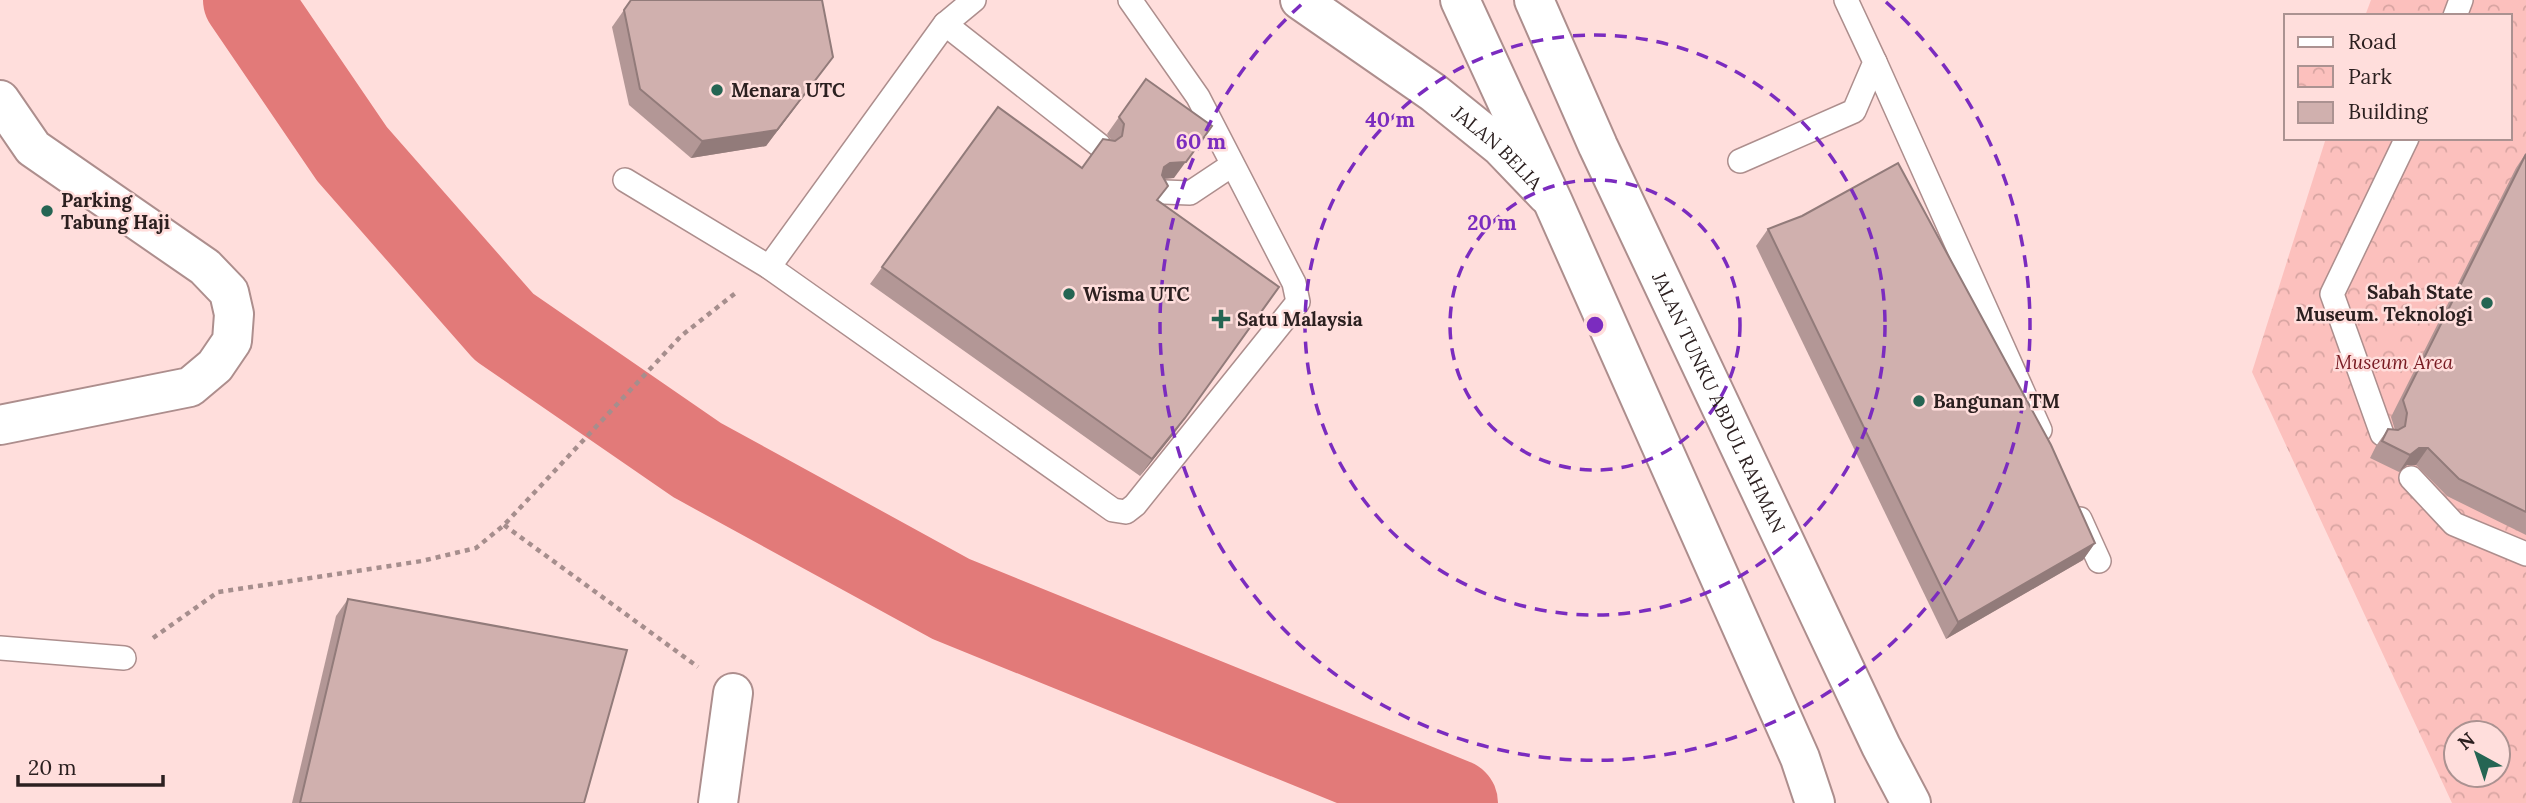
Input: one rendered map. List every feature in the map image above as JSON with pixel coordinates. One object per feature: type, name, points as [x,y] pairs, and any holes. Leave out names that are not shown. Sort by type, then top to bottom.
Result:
[{"type":"main road","name":"JALAN BELIA","points":[[1300,0],[1434,93],[1501,146],[1553,202]]},
{"type":"main road","points":[[1460,0],[1553,202],[1800,758],[1815,803]]},
{"type":"main road","name":"JALAN TUNKU ABDUL RAHMAN","points":[[1534,0],[1598,146],[1881,746],[1911,803]]},
{"type":"main road","points":[[0,100],[33,148],[205,267],[229,292],[234,314],[232,341],[215,366],[191,387],[0,425]]},
{"type":"main road","points":[[718,803],[733,693]]},
{"type":"lane","points":[[769,267],[945,24],[974,0]]},
{"type":"lane","points":[[625,180],[769,267],[1113,510],[1126,512],[1135,505],[1298,303],[1294,283],[1198,97],[1130,0]]},
{"type":"lane","points":[[1846,0],[2049,448]]},
{"type":"lane","points":[[945,24],[1099,145]]},
{"type":"lane","points":[[1740,161],[1854,111],[1875,62]]},
{"type":"lane","points":[[2382,434],[2332,294],[2406,140]]},
{"type":"lane","points":[[1164,192],[1190,194],[1232,165]]},
{"type":"lane","points":[[2411,478],[2454,524],[2526,554]]},
{"type":"lane","points":[[2071,498],[2099,561]]},
{"type":"lane","points":[[0,648],[124,658]]},
{"type":"path","points":[[124,658],[218,592],[422,561],[476,548],[504,525],[681,336],[702,319]]},
{"type":"path","points":[[504,525],[733,693]]},
{"type":"green space","name":"Museum Area","points":[[2371,0],[2526,0],[2526,803],[2452,803],[2446,789],[2512,789],[2512,719],[2442,719],[2442,781],[2252,372],[2325,140],[2512,140],[2512,14],[2366,14]]},
{"type":"building","name":"Menara UTC","points":[[631,0],[822,0],[833,57],[777,130],[702,141],[640,89],[624,10]]},
{"type":"building","name":"Wisma UTC","points":[[1146,79],[1212,126],[1186,162],[1170,163],[1164,167],[1162,175],[1168,186],[1157,200],[1279,287],[1185,418],[1152,459],[882,267],[998,107],[1082,168],[1103,139],[1115,141],[1122,136],[1124,124],[1119,117]]},
{"type":"building","name":"Sabah State Museum. Teknologi","points":[[2526,154],[2526,512],[2459,479],[2428,448],[2419,448],[2410,455],[2382,441],[2388,429],[2398,430],[2405,426],[2407,413],[2403,400]]},
{"type":"building","name":"Bangunan TM","points":[[1898,163],[2051,445],[2095,543],[1958,622],[1768,229],[1802,216]]},
{"type":"building","points":[[348,599],[627,650],[584,803],[300,803]]},
{"type":"waterway","points":[[247,0],[352,154],[504,327],[697,460],[951,599],[1454,803]]},
{"type":"place","name":"Menara UTC","points":[[717,90]]},
{"type":"place","name":"Parking Tabung Haji","points":[[47,211]]},
{"type":"place","name":"Wisma UTC","points":[[1069,294]]},
{"type":"place","name":"Sabah State Museum. Teknologi","points":[[2487,303]]},
{"type":"place","name":"Satu Malaysia","points":[[1221,319]]},
{"type":"place","name":"Bangunan TM","points":[[1919,401]]}]
